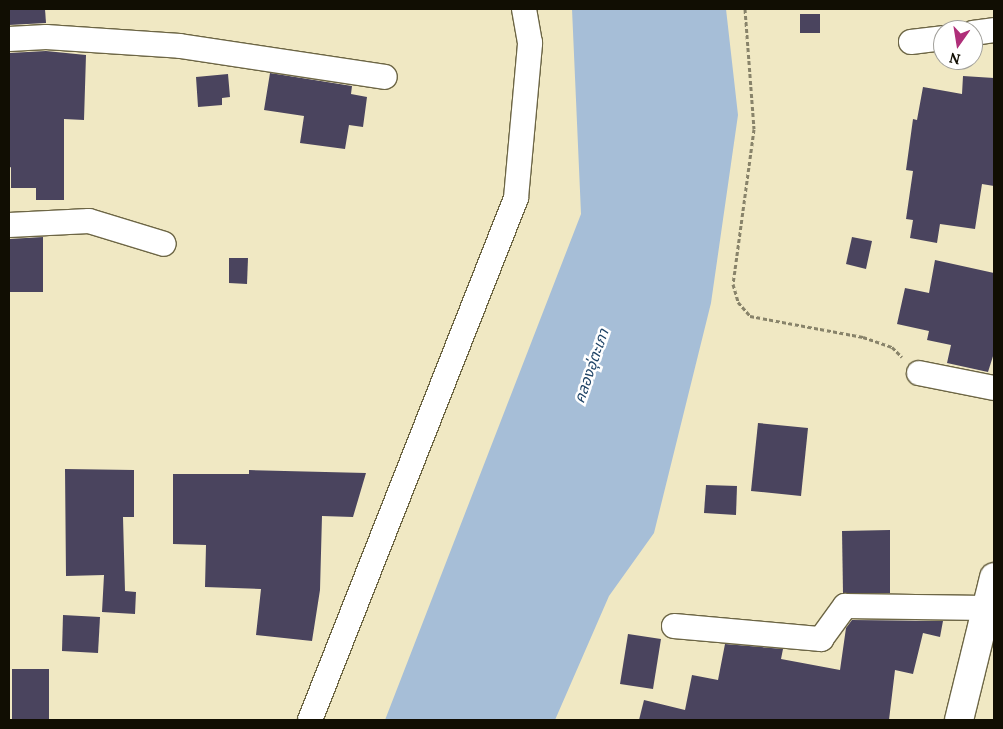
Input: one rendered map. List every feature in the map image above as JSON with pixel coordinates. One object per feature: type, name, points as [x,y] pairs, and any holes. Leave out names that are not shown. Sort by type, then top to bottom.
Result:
[{"type":"street","points":[[310,720],[516,198],[530,43],[524,9]]},
{"type":"street","points":[[9,39],[46,38],[180,46],[385,77]]},
{"type":"street","points":[[911,42],[933,39]]},
{"type":"street","points":[[9,226],[89,221],[164,244]]},
{"type":"street","points":[[919,373],[994,388]]},
{"type":"street","points":[[959,720],[994,577]]},
{"type":"street","points":[[674,626],[820,639],[845,606],[986,608]]},
{"type":"path","points":[[745,9],[754,129],[733,284],[738,302],[750,316],[864,338],[892,347],[919,373]]},
{"type":"water","name":"คลองอุ่ตะเภา","points":[[572,9],[726,9],[738,115],[711,303],[654,533],[609,596],[555,720],[385,720],[581,214]]},
{"type":"building","points":[[9,9],[45,9],[46,23],[9,25]]},
{"type":"building","points":[[800,14],[820,14],[820,33],[800,33]]},
{"type":"building","points":[[46,51],[86,55],[84,120],[64,119],[64,200],[36,200],[36,188],[11,188],[11,167],[9,168],[9,53]]},
{"type":"building","points":[[270,73],[352,86],[351,94],[367,97],[363,127],[349,125],[345,149],[300,143],[304,116],[264,110]]},
{"type":"building","points":[[228,74],[230,97],[222,98],[222,105],[198,107],[196,77]]},
{"type":"building","points":[[963,76],[994,78],[994,186],[982,184],[975,229],[940,224],[937,243],[910,238],[913,220],[906,219],[913,171],[906,170],[913,119],[917,120],[923,87],[962,94]]},
{"type":"building","points":[[43,237],[43,292],[9,292],[9,239]]},
{"type":"building","points":[[852,237],[872,241],[866,269],[846,264]]},
{"type":"building","points":[[229,258],[248,258],[247,284],[229,283]]},
{"type":"building","points":[[935,260],[994,273],[994,353],[988,372],[947,363],[951,345],[927,340],[929,331],[897,324],[905,288],[929,293]]},
{"type":"building","points":[[758,423],[808,428],[801,496],[751,491]]},
{"type":"building","points":[[65,469],[134,470],[134,517],[123,517],[125,591],[136,592],[135,614],[102,612],[104,575],[66,576]]},
{"type":"building","points":[[249,470],[366,473],[353,517],[322,516],[320,590],[312,641],[256,635],[261,589],[205,587],[206,545],[173,544],[173,474],[249,474]]},
{"type":"building","points":[[706,485],[737,486],[736,515],[704,513]]},
{"type":"building","points":[[890,530],[890,593],[843,593],[842,531]]},
{"type":"building","points":[[63,615],[100,617],[98,653],[62,651]]},
{"type":"building","points":[[852,620],[943,621],[940,637],[923,633],[913,674],[895,670],[889,720],[639,720],[644,700],[685,710],[692,675],[718,680],[725,644],[783,649],[781,659],[840,670],[846,628]]},
{"type":"building","points":[[628,634],[661,639],[653,689],[620,684]]},
{"type":"building","points":[[12,669],[49,669],[49,720],[12,720]]}]
